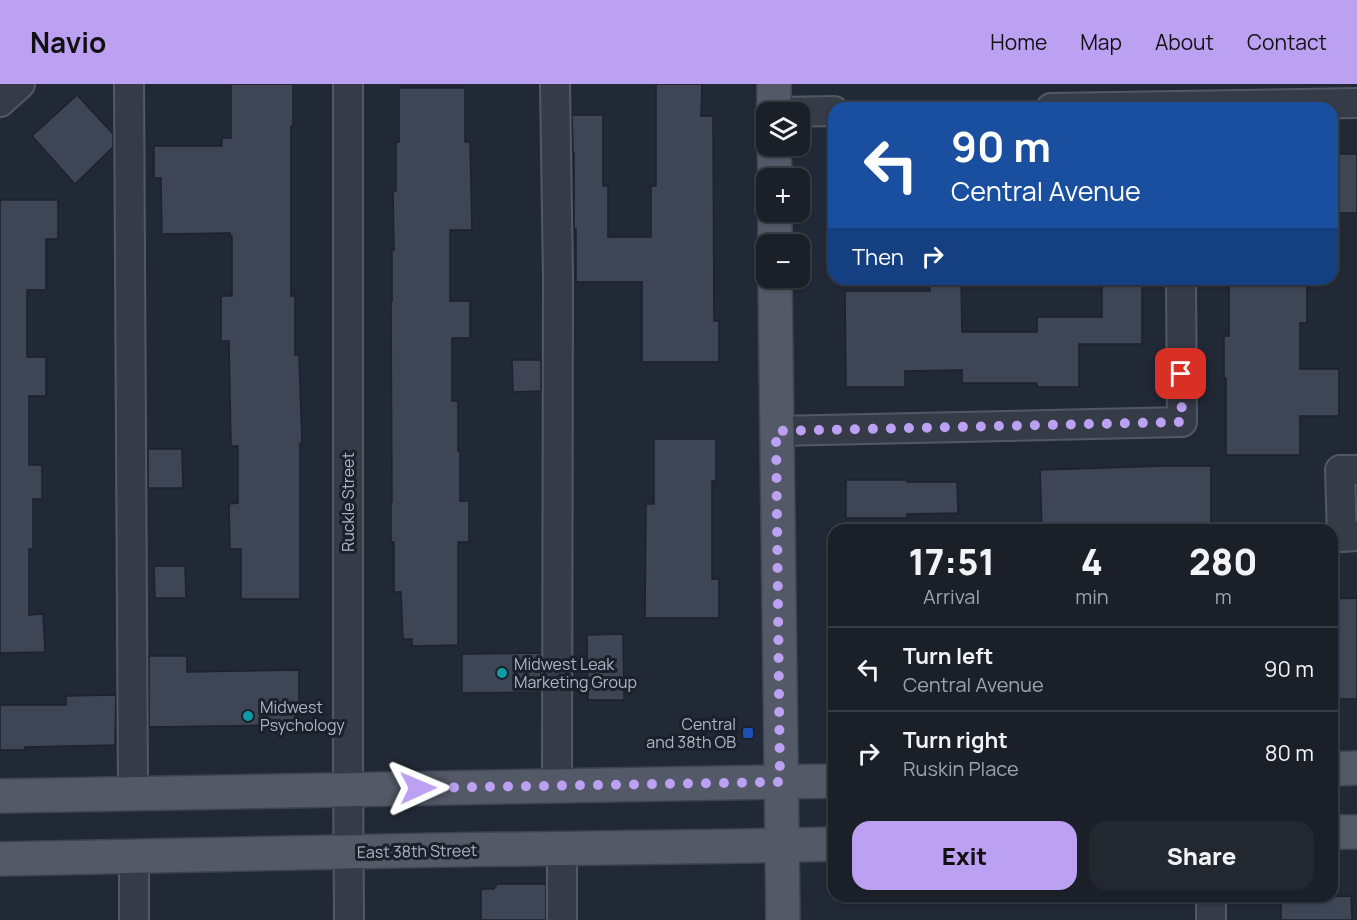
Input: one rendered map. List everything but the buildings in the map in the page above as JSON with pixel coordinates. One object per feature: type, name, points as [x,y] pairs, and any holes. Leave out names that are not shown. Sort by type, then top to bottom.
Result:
[{"type":"main road","points":[[774,84],[775,102]]},
{"type":"main road","points":[[775,288],[783,920]]},
{"type":"main road","points":[[1338,769],[1357,768]]},
{"type":"main road","points":[[0,796],[828,781]]},
{"type":"main road","points":[[1338,832],[1357,832]]},
{"type":"main road","name":"East 38th Street","points":[[0,859],[828,843]]},
{"type":"street","points":[[0,102],[20,84]]},
{"type":"street","points":[[129,84],[133,793]]},
{"type":"street","name":"Ruckle Street","points":[[348,84],[349,920]]},
{"type":"street","points":[[555,84],[558,278],[557,786]]},
{"type":"street","points":[[1338,103],[1357,103]]},
{"type":"street","points":[[810,111],[828,111]]},
{"type":"street","points":[[776,431],[1182,422],[1181,285]]},
{"type":"street","points":[[1357,470],[1340,470],[1342,537],[1357,536]]},
{"type":"street","points":[[562,849],[562,920]]},
{"type":"street","points":[[134,856],[134,920]]},
{"type":"street","points":[[1211,902],[1211,920]]},
{"type":"place","name":"Midwest Leak Marketing Group","points":[[502,673]]},
{"type":"place","name":"Midwest Psychology","points":[[248,716]]},
{"type":"place","name":"Central and 38th OB","points":[[748,733]]},
{"type":"route","points":[[418,788],[780,782],[776,431],[1182,422],[1181,374]]}]
